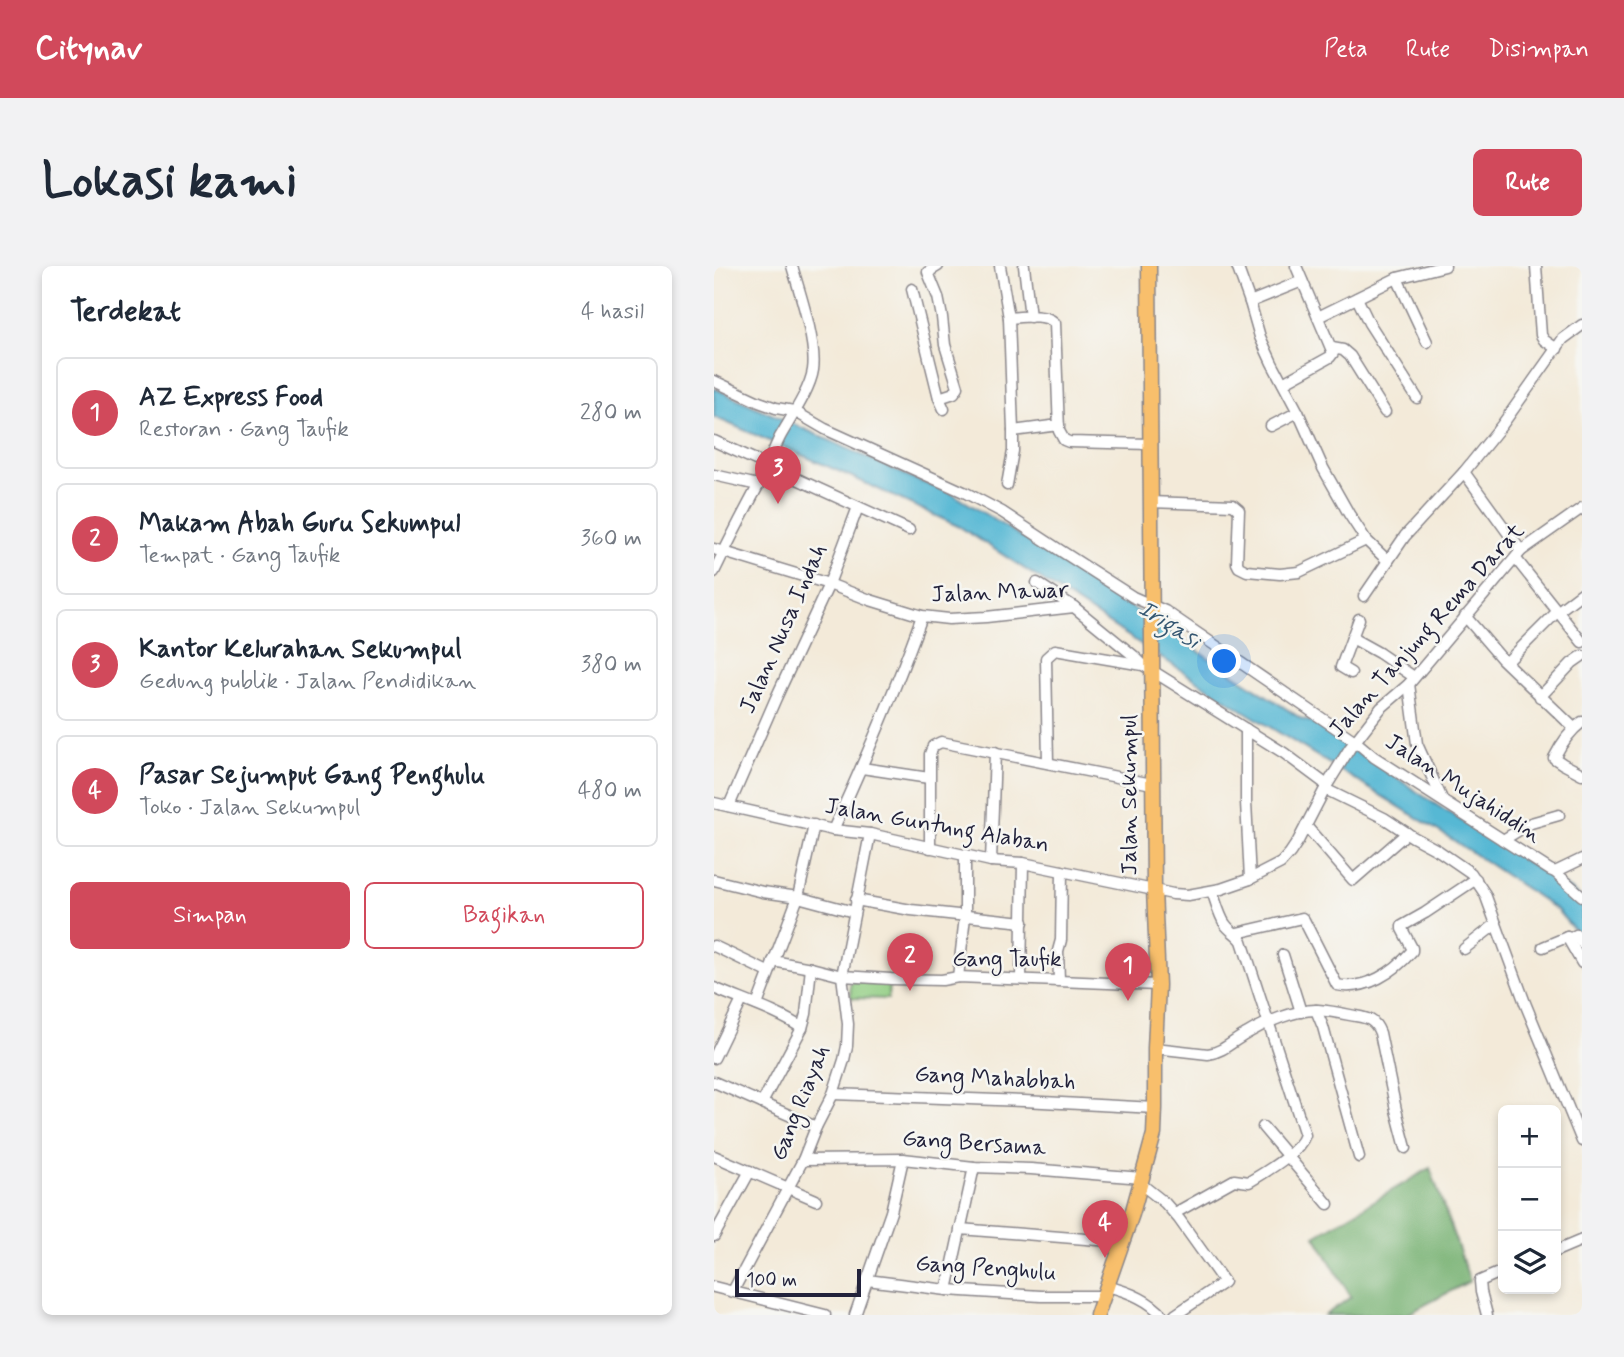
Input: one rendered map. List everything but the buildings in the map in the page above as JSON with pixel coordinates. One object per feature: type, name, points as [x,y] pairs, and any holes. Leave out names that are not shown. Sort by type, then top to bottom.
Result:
[{"type":"main road","name":"Jalan Sekumpul","points":[[1097,1315],[1142,1181],[1154,1134],[1156,1108],[1158,985],[1148,664],[1151,610],[1149,266]]},
{"type":"street","points":[[714,572],[719,550],[758,485],[792,414],[806,393],[813,372],[813,353],[792,266]]},
{"type":"street","points":[[938,266],[928,272],[938,297],[944,345],[958,387],[954,393],[939,398]]},
{"type":"street","points":[[1000,266],[1009,318],[1013,431],[1013,451],[1007,485]]},
{"type":"street","points":[[1024,266],[1030,317]]},
{"type":"street","points":[[1237,266],[1260,337],[1323,468],[1366,540],[1388,561]]},
{"type":"street","points":[[1283,383],[1333,353],[1296,266]]},
{"type":"street","points":[[1318,317],[1397,278],[1445,266]]},
{"type":"street","points":[[1536,266],[1541,335],[1556,349]]},
{"type":"street","points":[[1397,278],[1427,342]]},
{"type":"street","points":[[1250,302],[1302,281]]},
{"type":"street","points":[[912,289],[944,410]]},
{"type":"street","points":[[1357,298],[1369,323],[1417,398]]},
{"type":"street","points":[[1009,318],[1051,319],[1055,323],[1060,436],[1069,442],[1150,444]]},
{"type":"street","points":[[1364,596],[1405,536],[1464,472],[1502,425],[1563,340],[1582,325]]},
{"type":"street","points":[[1332,348],[1343,350],[1350,356],[1385,412]]},
{"type":"street","name":"Jalan Mujahiddin","points":[[714,381],[966,493],[1002,512],[1151,610],[1165,611],[1352,744],[1555,872],[1582,896]]},
{"type":"street","points":[[1270,426],[1298,412]]},
{"type":"street","points":[[1013,431],[1059,425]]},
{"type":"street","points":[[714,440],[909,530]]},
{"type":"street","points":[[1464,472],[1557,612],[1582,642]]},
{"type":"street","points":[[714,475],[758,485]]},
{"type":"street","points":[[1150,502],[1237,507],[1237,563],[1247,571],[1280,574],[1300,572],[1366,540]]},
{"type":"street","name":"Jalan Nusa Indah","points":[[729,807],[829,584],[858,507]]},
{"type":"street","name":"Jalan Tanjung Rema Darat","points":[[1154,889],[1188,895],[1212,891],[1250,879],[1281,863],[1290,853],[1352,744],[1381,708],[1411,680],[1518,555],[1582,508]]},
{"type":"street","name":"Jalan Mawar","points":[[719,550],[922,616],[962,619],[1073,607],[1134,656],[1148,664]]},
{"type":"street","points":[[1037,583],[1073,607]]},
{"type":"street","points":[[1507,663],[1557,612],[1582,593]]},
{"type":"street","points":[[833,830],[900,678],[922,616]]},
{"type":"street","points":[[1465,616],[1540,697],[1578,725],[1554,758],[1582,774]]},
{"type":"street","points":[[1351,673],[1341,667],[1359,619]]},
{"type":"street","points":[[1352,638],[1379,653],[1411,680],[1417,744],[1443,802]]},
{"type":"street","points":[[1048,763],[1046,659],[1055,650],[1148,664],[1284,753],[1327,785],[1471,873],[1485,894],[1525,1003],[1580,1127],[1582,1141]]},
{"type":"street","points":[[1540,697],[1582,656]]},
{"type":"street","points":[[1246,729],[1250,879]]},
{"type":"street","points":[[930,848],[930,754],[933,746],[941,742],[1152,784]]},
{"type":"street","points":[[991,861],[995,752]]},
{"type":"street","points":[[862,768],[929,778]]},
{"type":"street","name":"Jalan Guntung Alaban","points":[[714,803],[991,861],[1023,863],[1154,889]]},
{"type":"street","points":[[1503,840],[1531,823],[1559,815]]},
{"type":"street","points":[[757,1005],[798,897],[814,825]]},
{"type":"street","points":[[1306,826],[1353,880],[1407,833]]},
{"type":"street","name":"Gang Riayah","points":[[733,1292],[803,1160],[844,1060],[848,1024],[842,976],[870,834]]},
{"type":"street","points":[[958,977],[965,917],[965,855]]},
{"type":"street","points":[[1555,872],[1582,859]]},
{"type":"street","points":[[1021,979],[1023,863]]},
{"type":"street","points":[[1059,980],[1062,871]]},
{"type":"street","points":[[1237,933],[1302,918],[1337,985],[1357,985],[1392,970],[1412,951],[1402,926],[1476,879]]},
{"type":"street","points":[[714,880],[763,892],[855,906],[1023,922]]},
{"type":"street","points":[[1175,1213],[1234,1181],[1249,1182],[1287,1156],[1303,1142],[1305,1135],[1242,941],[1223,921],[1212,891]]},
{"type":"street","points":[[1464,949],[1496,924]]},
{"type":"street","points":[[1543,947],[1576,935],[1582,943]]},
{"type":"street","points":[[1567,937],[1582,963]]},
{"type":"street","points":[[714,946],[768,972]]},
{"type":"street","points":[[1283,955],[1301,1012]]},
{"type":"street","name":"Gang Taufik","points":[[773,961],[842,976],[934,980],[958,977],[1158,985]]},
{"type":"street","points":[[762,1103],[802,1028],[811,968]]},
{"type":"street","points":[[714,988],[757,1005],[802,1028]]},
{"type":"street","points":[[714,1058],[742,1000]]},
{"type":"street","points":[[1155,1048],[1214,1053],[1268,1022],[1316,1010],[1371,1020],[1377,1026],[1406,1148]]},
{"type":"street","points":[[1316,1010],[1359,1157]]},
{"type":"street","points":[[714,1082],[816,1127]]},
{"type":"street","name":"Gang Mahabbah","points":[[832,1094],[1156,1108]]},
{"type":"street","points":[[1263,1127],[1328,1204]]},
{"type":"street","points":[[714,1156],[816,1200]]},
{"type":"street","points":[[855,1315],[891,1212],[903,1159]]},
{"type":"street","name":"Gang Bersama","points":[[803,1160],[903,1159],[1142,1181]]},
{"type":"street","points":[[947,1290],[974,1167]]},
{"type":"street","points":[[714,1236],[750,1171]]},
{"type":"street","points":[[1142,1181],[1175,1213],[1224,1282],[1175,1315]]},
{"type":"street","points":[[960,1228],[1123,1242]]},
{"type":"street","points":[[1561,1249],[1582,1240]]},
{"type":"street","points":[[1487,1315],[1480,1281],[1498,1273]]},
{"type":"street","name":"Gang Penghulu","points":[[867,1280],[947,1290],[1041,1296],[1105,1291]]},
{"type":"street","points":[[714,1287],[825,1315]]},
{"type":"street","points":[[1105,1291],[1135,1296],[1162,1315]]},
{"type":"green space","points":[[854,981],[889,982],[888,999],[851,998],[850,984]]},
{"type":"green space","points":[[1430,1168],[1470,1281],[1406,1315],[1325,1315],[1351,1297],[1315,1236]]},
{"type":"water","points":[[714,388],[951,493],[1090,580],[1302,719],[1318,724],[1432,802],[1574,892],[1582,901],[1582,939],[1557,910],[1453,840],[1244,711],[960,527],[714,417]]},
{"type":"place","name":"Kantor Kelurahan Sekumpul","points":[[778,504]]},
{"type":"place","name":"Makam Abah Guru Sekumpul","points":[[910,991]]},
{"type":"place","name":"AZ Express Food","points":[[1128,1001]]},
{"type":"place","name":"Pasar Sejumput Gang Penghulu","points":[[1105,1258]]},
{"type":"water label","name":"Irigasi","points":[[1169,625]]}]
